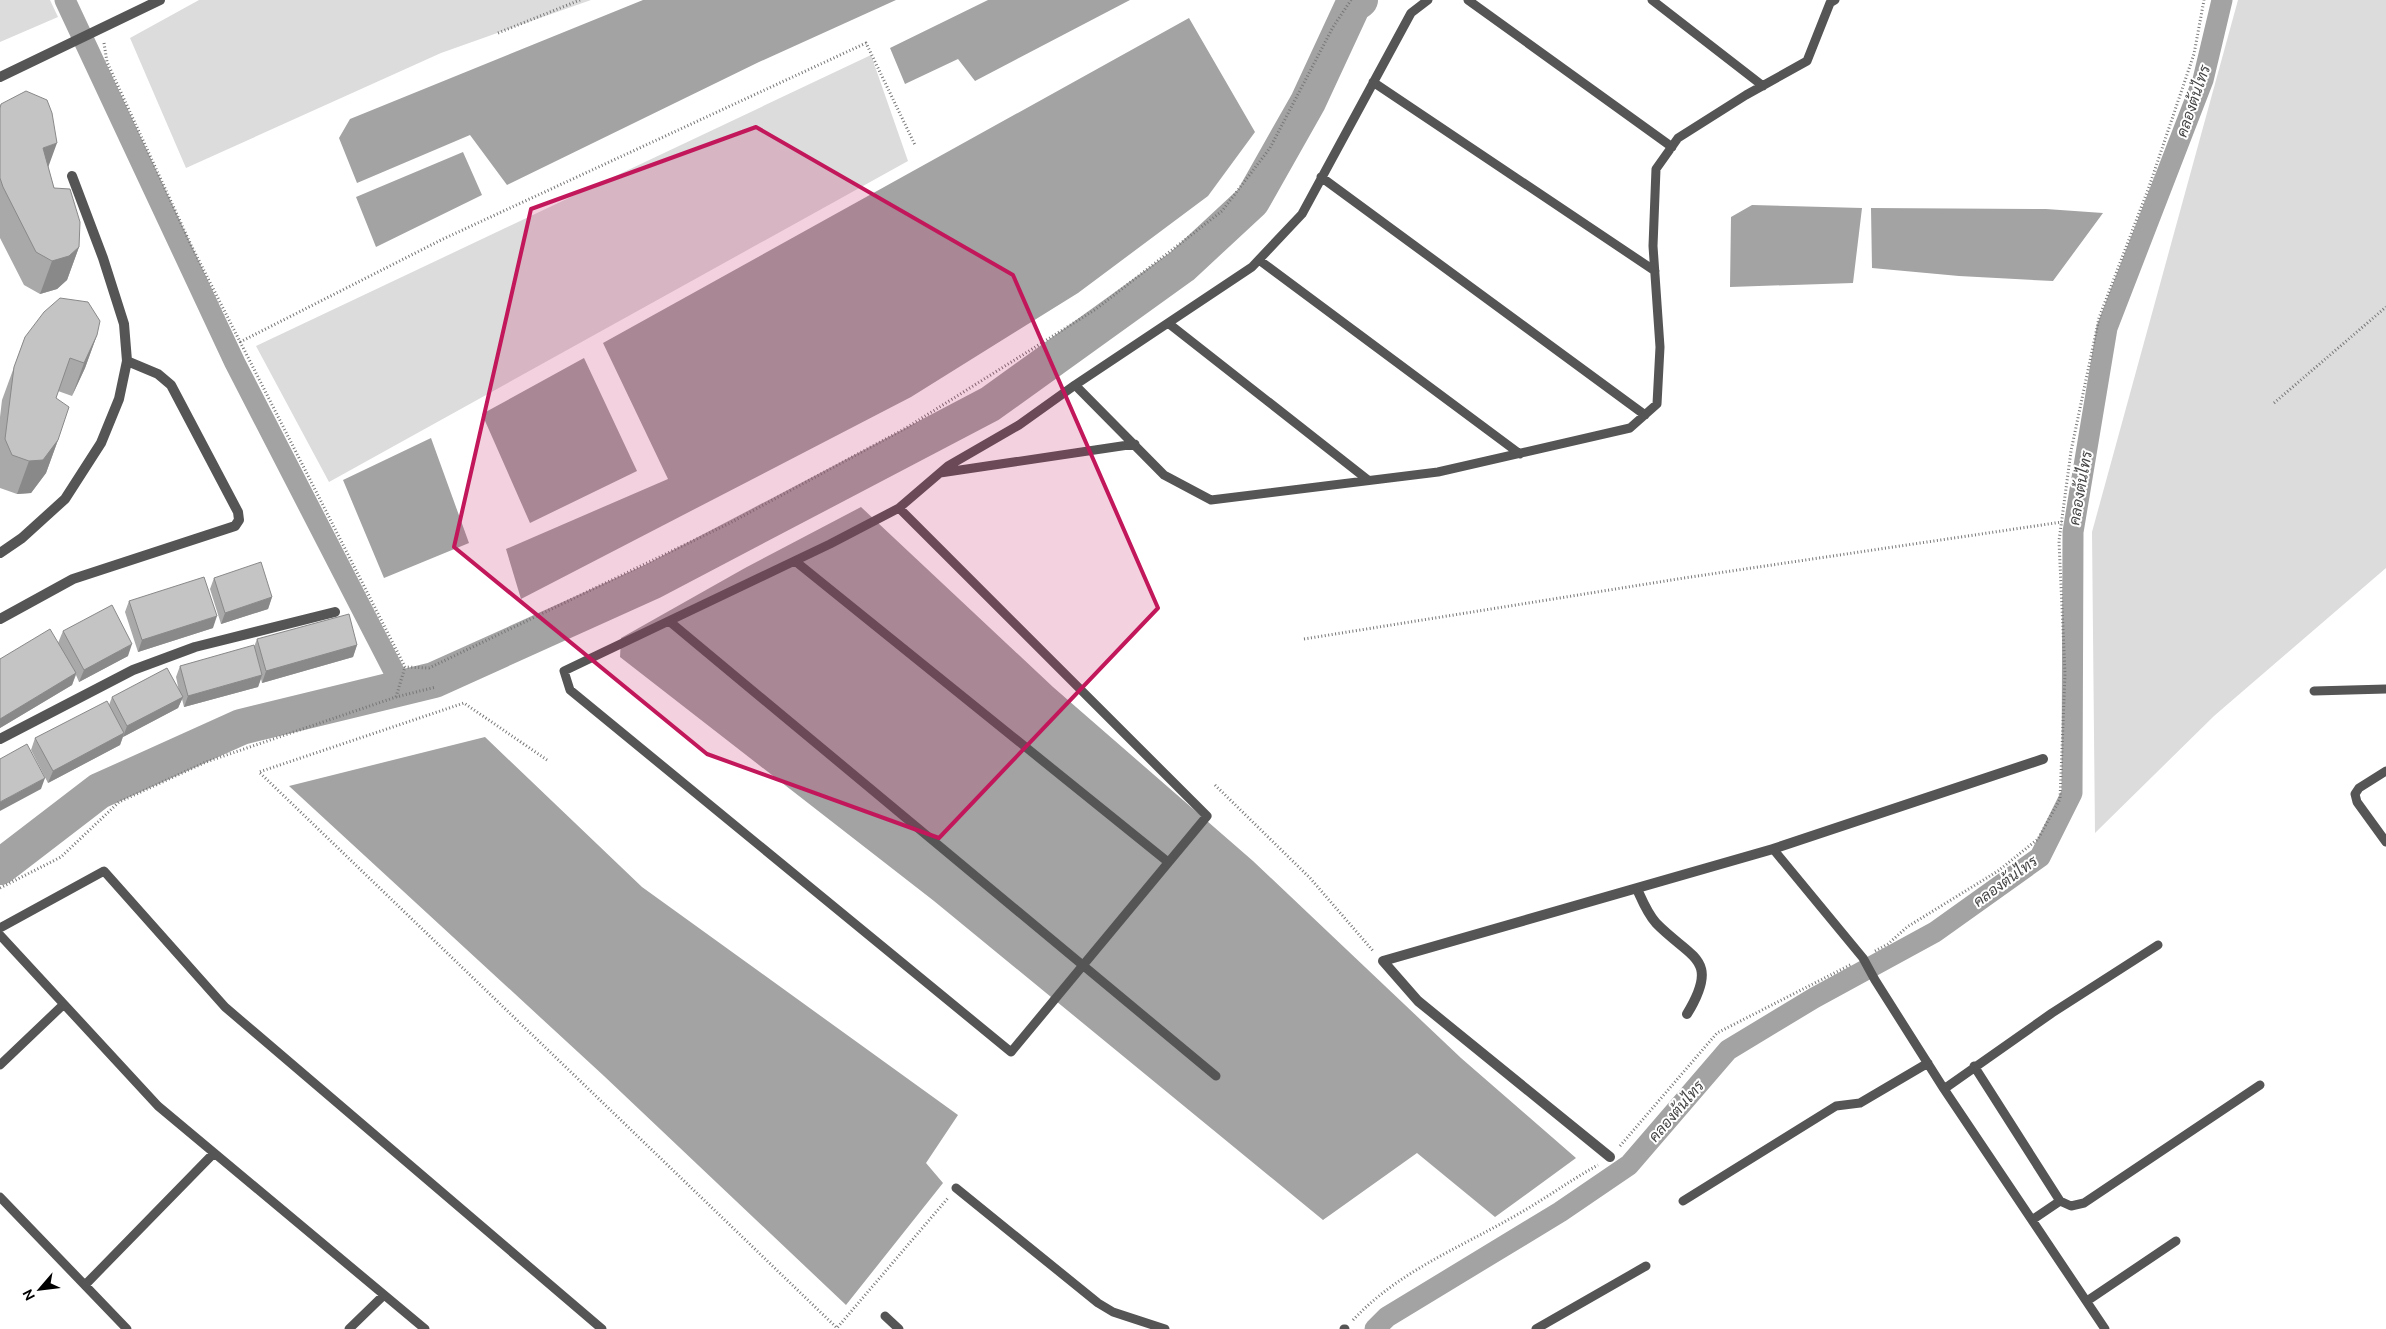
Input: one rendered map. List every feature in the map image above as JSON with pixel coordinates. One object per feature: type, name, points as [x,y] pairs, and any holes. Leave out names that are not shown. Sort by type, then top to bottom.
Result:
[{"type":"street","points":[[0,77],[160,0]]},
{"type":"street","points":[[0,553],[22,538],[64,499],[101,443],[119,399],[127,361],[124,324],[103,258],[72,176]]},
{"type":"street","points":[[0,619],[73,579],[235,526],[239,520],[238,512],[171,385],[158,374],[127,361]]},
{"type":"street","points":[[0,739],[133,670],[195,647],[335,612]]},
{"type":"street","points":[[1610,1157],[1418,1001],[1383,961],[1773,849],[2044,759]]},
{"type":"street","points":[[1637,889],[1654,921],[1700,964],[1702,972],[1700,992],[1687,1014]]},
{"type":"lane","points":[[899,508],[1207,816],[1011,1052],[570,690],[564,671],[795,561],[899,508],[940,473],[1018,425],[1252,268],[1302,214],[1411,13],[1428,0]]},
{"type":"lane","points":[[1468,0],[1672,146]]},
{"type":"lane","points":[[1652,0],[1763,86]]},
{"type":"lane","points":[[1075,385],[1164,474],[1210,500],[1438,472],[1630,428],[1657,404],[1660,347],[1653,246],[1656,169],[1678,138],[1807,61],[1830,3],[1835,0]]},
{"type":"lane","points":[[1373,82],[1655,271]]},
{"type":"lane","points":[[1322,177],[1645,415]]},
{"type":"lane","points":[[1259,260],[1520,454]]},
{"type":"lane","points":[[1168,323],[1368,480]]},
{"type":"lane","points":[[940,473],[1134,444]]},
{"type":"lane","points":[[795,561],[1168,862]]},
{"type":"lane","points":[[669,621],[1216,1076]]},
{"type":"lane","points":[[2314,691],[2386,689]]},
{"type":"lane","points":[[2386,771],[2359,788],[2355,794],[2358,802],[2386,842]]},
{"type":"lane","points":[[1773,849],[1864,960],[1944,1089],[2105,1329]]},
{"type":"lane","points":[[0,928],[104,871],[225,1007],[602,1329]]},
{"type":"lane","points":[[0,935],[158,1106],[425,1329]]},
{"type":"lane","points":[[1944,1089],[1974,1066],[2158,945]]},
{"type":"lane","points":[[0,1065],[64,1004]]},
{"type":"lane","points":[[1683,1201],[1836,1106],[1860,1103],[1928,1063]]},
{"type":"lane","points":[[1974,1066],[2060,1201],[2071,1206],[2084,1203],[2260,1085]]},
{"type":"lane","points":[[85,1285],[214,1153]]},
{"type":"lane","points":[[956,1188],[1098,1303],[1114,1312],[1164,1329]]},
{"type":"lane","points":[[0,1197],[128,1329]]},
{"type":"lane","points":[[2032,1220],[2060,1201]]},
{"type":"lane","points":[[2087,1301],[2176,1241]]},
{"type":"lane","points":[[1536,1329],[1646,1266]]},
{"type":"lane","points":[[350,1329],[384,1295]]},
{"type":"lane","points":[[885,1316],[899,1329]]},
{"type":"path","points":[[498,34],[580,0]]},
{"type":"path","points":[[405,667],[429,668],[730,523],[906,428],[1096,309],[1222,211],[1270,148],[1332,27],[1351,0]]},
{"type":"path","points":[[1345,1329],[1372,1300],[1430,1260],[1514,1217],[1610,1157],[1717,1032],[1864,960],[1888,944],[1907,927],[1998,870],[2038,839],[2060,799],[2065,674],[2060,541],[2071,451],[2099,318],[2149,188],[2191,63],[2204,0]]},
{"type":"path","points":[[101,29],[107,62],[191,245],[405,667],[396,697]]},
{"type":"path","points":[[240,342],[441,240],[866,43],[916,146]]},
{"type":"path","points":[[2274,403],[2386,307]]},
{"type":"path","points":[[1304,639],[1684,578],[2062,522]]},
{"type":"path","points":[[0,888],[61,857],[119,802],[206,762],[396,697],[436,687]]},
{"type":"path","points":[[547,760],[464,703],[259,772],[837,1328],[956,1188]]},
{"type":"path","points":[[1215,785],[1310,878],[1383,961]]},
{"type":"highlighted area","points":[[756,127],[1013,275],[1158,608],[939,838],[707,754],[454,547],[531,209]]},
{"type":"shaded area","points":[[0,0],[50,0],[58,17],[0,42]]},
{"type":"shaded area","points":[[199,0],[591,0],[441,53],[186,168],[130,38]]},
{"type":"shaded area","points":[[643,0],[896,0],[759,62],[507,185],[470,135],[357,183],[339,138],[350,119]]},
{"type":"shaded area","points":[[988,0],[1130,0],[975,81],[958,59],[905,84],[890,48]]},
{"type":"shaded area","points":[[2238,0],[2386,0],[2386,568],[2214,716],[2095,833],[2092,532]]},
{"type":"shaded area","points":[[1189,18],[1255,132],[1208,196],[1078,293],[911,397],[521,599],[506,549],[668,479],[603,343]]},
{"type":"shaded area","points":[[871,55],[908,161],[329,482],[256,346]]},
{"type":"shaded area","points":[[463,152],[482,195],[376,247],[356,197]]},
{"type":"shaded area","points":[[1752,205],[1862,208],[1853,283],[1730,287],[1731,217]]},
{"type":"shaded area","points":[[1871,208],[2046,209],[2103,213],[2053,281],[1959,276],[1872,268]]},
{"type":"shaded area","points":[[584,358],[637,471],[530,523],[482,414]]},
{"type":"shaded area","points":[[431,438],[469,543],[384,578],[343,480]]},
{"type":"shaded area","points":[[861,507],[1053,687],[1253,861],[1461,1058],[1576,1158],[1495,1217],[1417,1153],[1323,1220],[934,901],[620,657],[621,638],[745,568]]},
{"type":"shaded area","points":[[485,737],[642,887],[958,1115],[926,1163],[943,1183],[846,1305],[604,1076],[289,786]]},
{"type":"building","points":[[26,91],[47,100],[52,113],[57,143],[43,148],[54,188],[70,189],[80,222],[79,247],[69,256],[52,261],[36,252],[0,178],[1,104]]},
{"type":"building","points":[[60,298],[88,302],[100,321],[97,335],[84,363],[70,358],[56,398],[69,407],[58,440],[43,460],[29,461],[12,455],[5,439],[14,367],[25,337],[44,312]]},
{"type":"building","points":[[261,562],[272,597],[225,613],[214,578]]},
{"type":"building","points":[[204,577],[217,616],[142,640],[129,601]]},
{"type":"building","points":[[112,605],[132,644],[84,670],[63,631]]},
{"type":"building","points":[[349,614],[357,645],[266,671],[257,639]]},
{"type":"building","points":[[50,629],[76,673],[0,719],[0,659]]},
{"type":"building","points":[[254,645],[262,675],[188,696],[180,666]]},
{"type":"building","points":[[167,668],[183,697],[127,726],[112,697]]},
{"type":"building","points":[[107,701],[124,733],[53,771],[35,738]]},
{"type":"building","points":[[27,744],[45,778],[0,802],[0,759]]},
{"type":"waterway","points":[[65,0],[235,363],[402,687]]},
{"type":"waterway","points":[[0,867],[99,791],[241,727],[434,680],[653,581],[990,404],[1182,266],[1252,201],[1308,102],[1353,5],[1360,0]]},
{"type":"waterway","name":"คลองต้นไทร","points":[[1375,1329],[1387,1317],[1560,1212],[1629,1165],[1728,1050],[1814,998],[1935,932],[2040,857],[2072,793],[2073,532],[2107,328],[2203,80],[2222,0]]}]
